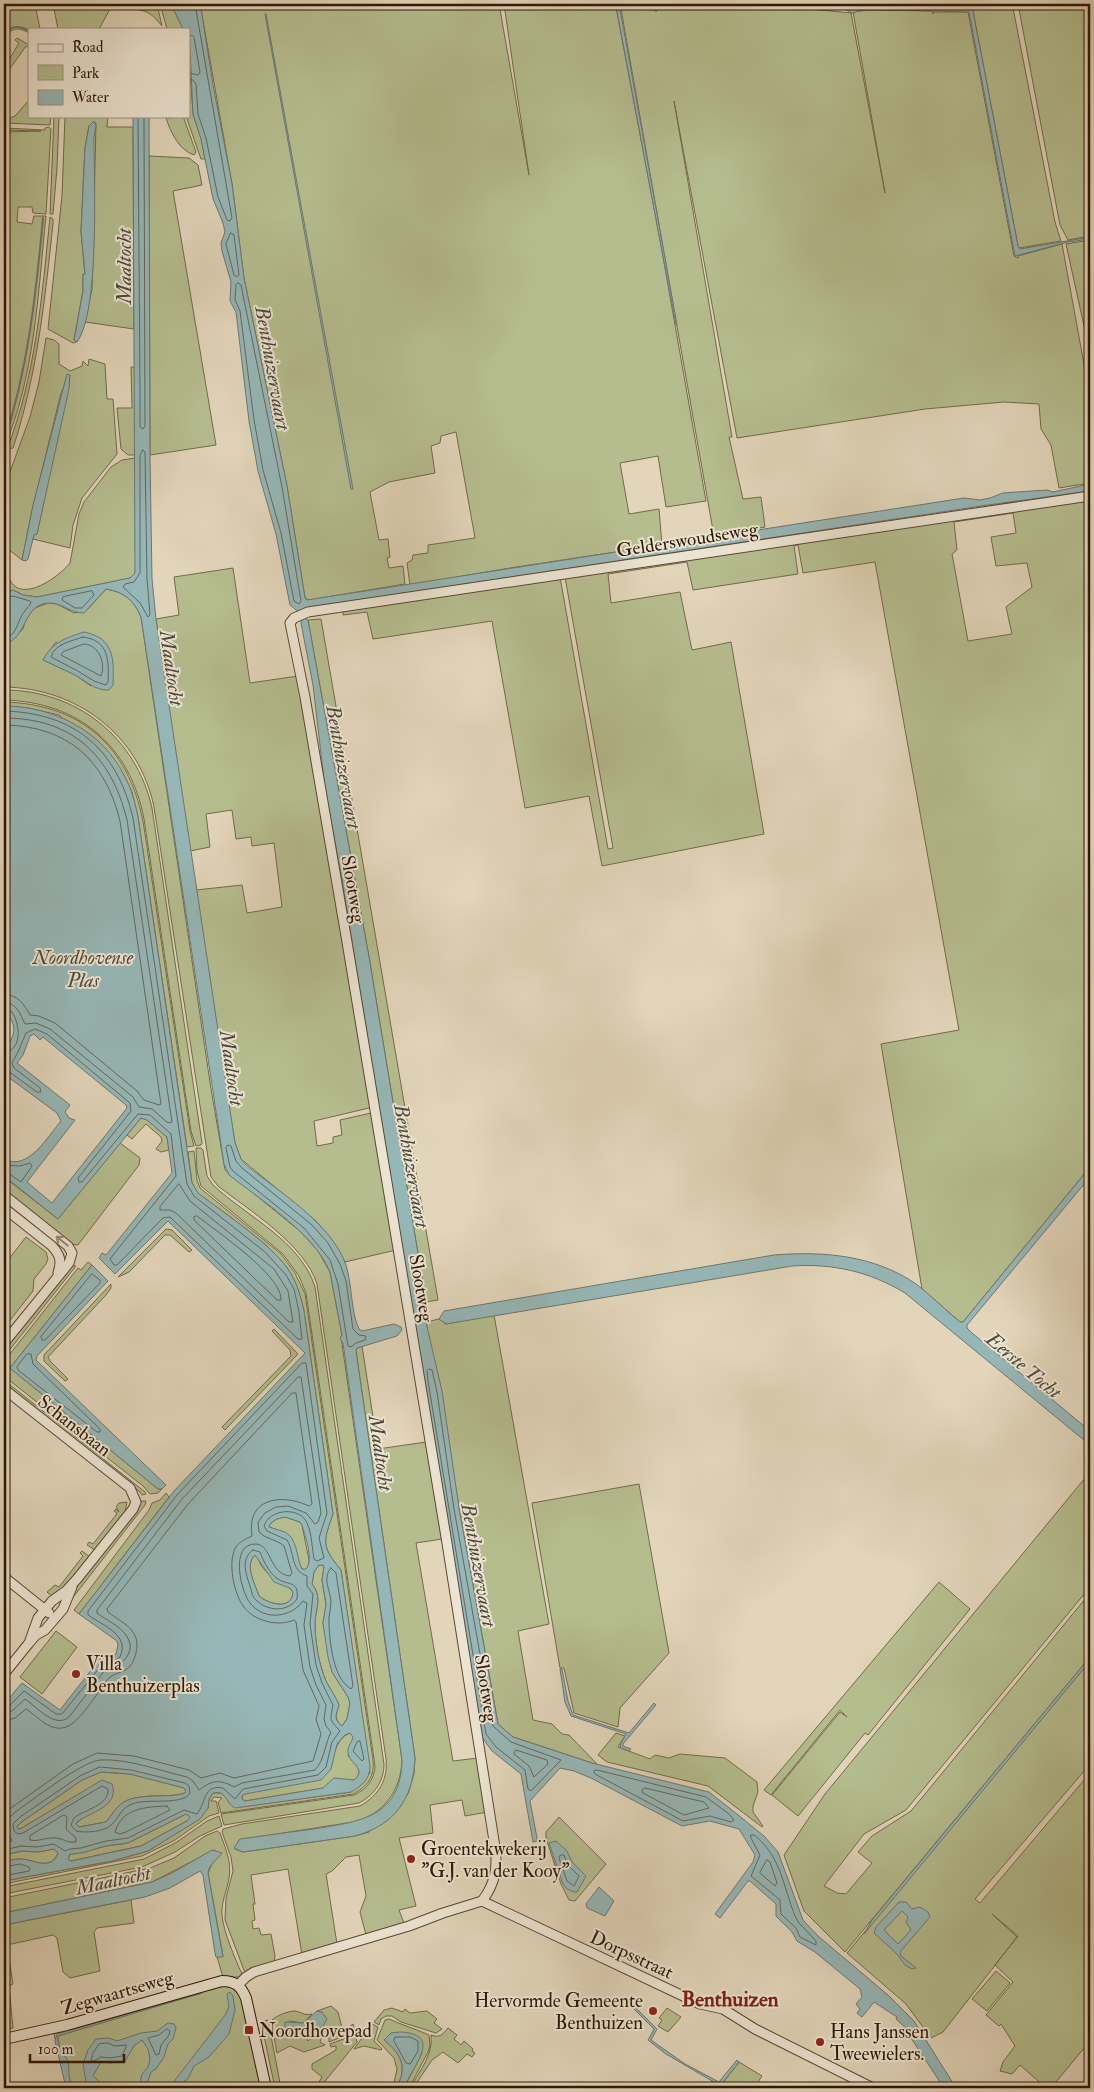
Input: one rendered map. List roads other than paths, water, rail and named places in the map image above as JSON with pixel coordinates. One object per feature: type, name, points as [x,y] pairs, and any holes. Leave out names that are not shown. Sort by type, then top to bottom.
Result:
[{"type":"main road","name":"Zegwaartseweg","points":[[4,2039],[67,2025],[222,1982],[233,1982],[238,1985]]},
{"type":"main road","points":[[238,1985],[246,1998],[266,2088]]},
{"type":"street","name":"Gelderswoudseweg","points":[[292,619],[308,612],[1090,496]]},
{"type":"street","name":"Slootweg","points":[[292,619],[290,627],[305,697],[415,1346],[492,1828],[497,1864],[492,1886],[482,1901]]},
{"type":"street","points":[[4,1195],[70,1249],[72,1253],[71,1260],[4,1344]]},
{"type":"street","points":[[4,1208],[52,1246],[58,1253],[61,1262],[55,1280]]},
{"type":"street","name":"Schansbaan","points":[[4,1390],[126,1486],[133,1493],[136,1502],[77,1580],[69,1592],[66,1604],[56,1618],[45,1630],[29,1642],[4,1674]]},
{"type":"street","points":[[4,1578],[56,1618]]},
{"type":"street","name":"Schansbaan","points":[[29,1642],[38,1618],[45,1609],[77,1580]]},
{"type":"street","points":[[238,1985],[246,1976],[254,1972],[409,1926],[482,1901]]},
{"type":"street","name":"Dorpsstraat","points":[[482,1901],[700,2004],[723,2009],[755,2029],[873,2088]]},
{"type":"water","points":[[171,4],[200,4],[232,184],[244,278],[287,486],[305,598],[307,600],[964,498],[980,500],[1003,493],[1047,490],[1053,492],[1090,484],[1090,491],[306,608],[301,611],[308,620],[369,957],[426,1302],[426,1322],[442,1391],[459,1508],[498,1724],[513,1737],[592,1763],[709,1792],[732,1810],[764,1836],[778,1852],[803,1920],[818,1936],[888,1995],[914,2021],[956,2088],[944,2088],[907,2032],[908,2030],[896,2019],[897,2017],[874,2002],[862,2017],[857,2013],[860,2009],[856,2004],[862,1997],[860,1989],[815,1952],[797,1941],[792,1932],[776,1916],[776,1904],[750,1881],[748,1881],[720,1918],[715,1914],[753,1862],[755,1855],[739,1829],[710,1821],[682,1826],[591,1778],[560,1768],[530,1801],[537,1838],[537,1841],[533,1842],[521,1774],[492,1751],[481,1736],[342,880],[325,788],[313,685],[301,617],[290,605],[276,534],[258,471],[249,421],[236,312],[230,301],[231,282],[222,251],[221,243],[225,232],[213,199],[201,139],[193,114],[190,28],[183,28]]},
{"type":"water","points":[[579,4],[675,4],[674,6],[658,8],[656,12],[654,9],[620,9],[677,325],[616,6]]},
{"type":"water","points":[[682,4],[972,6],[1018,246],[1020,249],[1090,237],[1090,239],[1068,242],[1015,256],[969,12],[866,9],[852,13],[844,9],[683,7]]},
{"type":"water","points":[[266,14],[353,489],[351,489]]},
{"type":"water","points":[[133,118],[149,118],[152,579],[156,619],[235,1143],[241,1159],[246,1165],[303,1209],[317,1222],[339,1250],[346,1265],[354,1315],[359,1329],[362,1331],[394,1324],[401,1327],[402,1330],[397,1336],[357,1348],[356,1351],[415,1758],[410,1786],[406,1798],[391,1817],[369,1831],[355,1836],[243,1852],[234,1848],[240,1839],[346,1823],[374,1814],[394,1794],[400,1779],[402,1760],[343,1343],[340,1339],[342,1335],[330,1272],[312,1244],[300,1231],[229,1175],[224,1164],[141,617],[132,601],[118,592],[106,589],[84,613],[79,613],[54,603],[41,605],[29,615],[22,629],[12,641],[4,644],[4,594],[13,590],[23,595],[37,597],[130,578],[135,573]]},
{"type":"water","points":[[94,121],[96,126],[94,138],[95,213],[92,275],[84,326],[77,342],[74,340],[83,291],[83,274],[85,274],[81,231],[85,148],[89,126]]},
{"type":"water","points":[[67,374],[70,375],[69,389],[37,534],[34,535],[26,561],[22,560],[33,505]]},
{"type":"water","points":[[84,632],[94,635],[107,644],[113,666],[113,685],[109,690],[99,689],[43,660],[55,645]]},
{"type":"water","name":"Noordhovense Plas","points":[[4,706],[22,707],[58,716],[90,734],[104,746],[115,761],[125,777],[131,792],[138,817],[192,1183],[198,1193],[249,1231],[284,1264],[296,1283],[303,1306],[333,1514],[327,1531],[326,1544],[330,1555],[341,1570],[370,1771],[365,1782],[351,1792],[235,1808],[221,1793],[213,1793],[209,1799],[208,1808],[200,1819],[148,1851],[112,1861],[4,1881],[4,1862],[20,1859],[47,1863],[55,1859],[58,1853],[54,1849],[38,1852],[22,1851],[4,1855],[4,1704],[22,1683],[60,1710],[103,1655],[111,1657],[116,1654],[117,1641],[79,1614],[174,1491],[305,1353],[168,1221],[115,1274],[99,1258],[102,1253],[106,1255],[172,1173],[167,1137],[147,1120],[141,1118],[58,1219],[4,1176],[4,1159],[13,1162],[29,1157],[44,1143],[61,1121],[57,1113],[4,1074],[4,1050],[11,1040],[14,1031],[12,1021],[4,1012]],"holes":[[[34,1034],[40,1040],[43,1037],[126,1105],[127,1108],[52,1203],[27,1182],[75,1120],[69,1118],[65,1112],[70,1105],[17,1063],[23,1055],[30,1036]],[[285,1517],[300,1522],[302,1525],[309,1554],[306,1569],[302,1569],[295,1544],[289,1535],[269,1527],[273,1521]],[[255,1555],[274,1582],[290,1588],[293,1592],[289,1602],[284,1604],[273,1603],[259,1596],[251,1575],[250,1564]],[[319,1565],[323,1565],[322,1580],[326,1604],[323,1623],[328,1657],[332,1672],[350,1703],[347,1719],[342,1726],[336,1719],[339,1705],[326,1681],[319,1661],[315,1631],[318,1599],[312,1584],[314,1572]],[[350,1733],[353,1737],[348,1750],[349,1756],[359,1773],[354,1780],[334,1778],[323,1788],[245,1801],[242,1799],[242,1796],[245,1794],[321,1780],[331,1769],[337,1744],[345,1735]],[[101,1772],[130,1774],[184,1788],[186,1792],[175,1795],[131,1799],[119,1806],[106,1822],[79,1827],[76,1824],[77,1822],[102,1808],[112,1798],[112,1784],[102,1780],[18,1829],[17,1826],[82,1780]],[[186,1814],[190,1817],[187,1821],[141,1846],[71,1861],[68,1859],[70,1854],[127,1843]]]},
{"type":"water","points":[[1090,1167],[1090,1177],[967,1325],[967,1328],[1090,1431],[1090,1445],[905,1293],[865,1274],[851,1270],[822,1266],[792,1266],[446,1324],[439,1319],[444,1311],[774,1255],[811,1254],[848,1257],[866,1261],[900,1274],[916,1284],[960,1322],[963,1322]]},
{"type":"water","points":[[92,1265],[108,1281],[37,1356],[36,1360],[166,1485],[162,1489],[158,1489],[10,1368]]},
{"type":"water","points":[[1090,1657],[1090,1661],[864,1934],[872,1920]]},
{"type":"water","points":[[560,1669],[562,1669],[568,1701],[573,1715],[629,1733],[654,1703],[656,1705],[623,1744],[623,1746],[631,1749],[629,1751],[621,1748],[620,1745],[626,1734],[571,1716],[565,1702]]},
{"type":"water","points":[[556,1841],[567,1851],[572,1862],[586,1876],[577,1892],[567,1889],[563,1884],[549,1843]]},
{"type":"water","points":[[212,1850],[222,1853],[211,1865],[208,1873],[223,1957],[216,1957],[203,1875],[200,1871],[170,1888],[145,1897],[4,1925],[4,1913],[152,1882]]},
{"type":"water","points":[[599,1887],[614,1901],[605,1916],[587,1908],[586,1904]]},
{"type":"water","points":[[899,1902],[906,1902],[912,1909],[920,1907],[928,1912],[930,1917],[900,1952],[901,1956],[916,1968],[912,1969],[905,1965],[897,1954],[874,1933],[876,1927]],"holes":[[[902,1911],[908,1917],[906,1922],[911,1930],[898,1944],[884,1930]]]},
{"type":"water","points":[[230,1992],[233,1996],[235,2010],[229,2034],[209,2057],[194,2066],[188,2079],[177,2086],[177,2088],[169,2088],[226,2014],[229,2006],[227,1994]]},
{"type":"water","points":[[202,1993],[58,2036],[59,2047],[68,2062],[69,2077],[73,2085],[72,2088],[66,2088],[55,2041],[57,2034]]},
{"type":"water","points":[[635,2007],[657,2029],[651,2040],[685,2064],[719,2082],[737,2060],[739,2062],[722,2084],[719,2085],[666,2054],[648,2040],[654,2029],[634,2009]]},
{"type":"water","points":[[317,2011],[322,2012],[327,2019],[322,2028],[317,2028],[308,2037],[297,2028],[292,2031],[285,2027],[285,2022],[303,2023]]},
{"type":"water","points":[[168,2023],[174,2024],[176,2028],[173,2039],[168,2044],[164,2057],[156,2069],[151,2072],[146,2087],[139,2088],[142,2074],[148,2067],[150,2059],[148,2049],[142,2040],[134,2046],[125,2061],[101,2062],[93,2076],[104,2088],[87,2088],[83,2064],[88,2050],[96,2039],[109,2038],[117,2041],[141,2033],[157,2031]]},
{"type":"water","points":[[391,2033],[413,2034],[420,2038],[423,2045],[422,2052],[404,2088],[397,2088],[402,2074],[400,2058],[395,2050],[384,2040]]},
{"type":"waterway","points":[[4,35],[9,29],[15,27],[28,31]]},
{"type":"waterway","points":[[4,442],[19,387],[30,331],[43,218]]},
{"type":"place","name":"Villa Benthuizerplas","points":[[76,1674]]},
{"type":"place","name":"Groentekwekerij \"G.J. van der Kooy\"","points":[[411,1859]]},
{"type":"place","name":"Hervormde Gemeente Benthuizen","points":[[653,2011]]},
{"type":"place","name":"Noordhovepad","points":[[249,2030]]},
{"type":"place","name":"Hans Janssen Tweewielers.","points":[[820,2042]]},
{"type":"district","name":"Benthuizen","points":[[730,1999]]},
{"type":"water label","name":"Maaltocht","points":[[124,266]]},
{"type":"water label","name":"Benthuizervaart","points":[[273,368]]},
{"type":"water label","name":"Maaltocht","points":[[172,668]]},
{"type":"water label","name":"Benthuizervaart","points":[[344,767]]},
{"type":"water label","name":"Maaltocht","points":[[232,1068]]},
{"type":"water label","name":"Benthuizervaart","points":[[412,1166]]},
{"type":"water label","name":"Eerste Tocht","points":[[1024,1365]]},
{"type":"water label","name":"Maaltocht","points":[[381,1453]]},
{"type":"water label","name":"Benthuizervaart","points":[[479,1565]]},
{"type":"water label","name":"Maaltocht","points":[[113,1880]]}]
